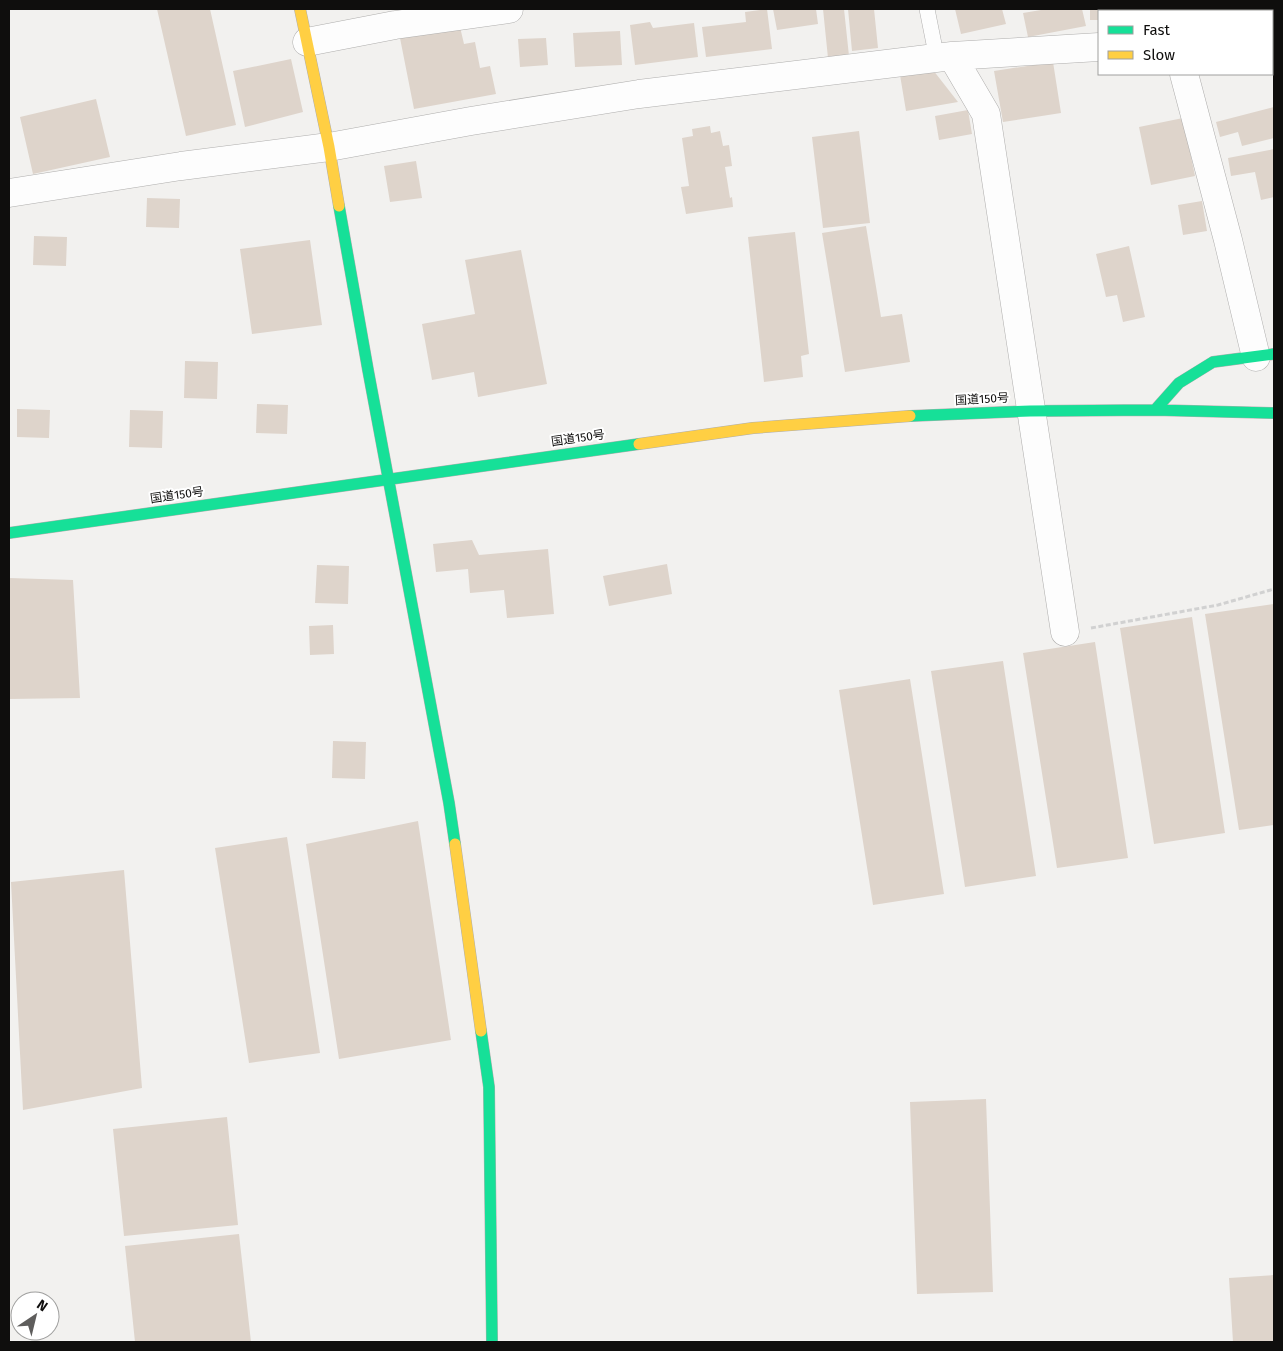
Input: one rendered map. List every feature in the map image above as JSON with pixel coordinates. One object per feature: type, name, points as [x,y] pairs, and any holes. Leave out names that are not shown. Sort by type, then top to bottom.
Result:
[{"type":"main road","points":[[300,9],[330,148],[449,803],[489,1088],[492,1342]]},
{"type":"main road","points":[[1155,410],[1179,383],[1213,362],[1265,356]]},
{"type":"main road","name":"国道150号","points":[[9,534],[389,478],[753,428],[882,417],[1030,411],[1155,410],[1274,413]]},
{"type":"street","points":[[307,42],[395,25],[509,9]]},
{"type":"street","points":[[9,192],[181,166],[330,148],[471,121],[639,94],[944,58],[1098,47]]},
{"type":"street","points":[[944,58],[986,114],[1065,632]]},
{"type":"street","points":[[1184,75],[1228,240],[1265,356]]},
{"type":"lane","points":[[927,9],[944,58]]},
{"type":"path","points":[[1065,632],[1218,606],[1274,589]]},
{"type":"building","points":[[157,9],[210,9],[236,125],[186,136]]},
{"type":"building","points":[[767,9],[772,49],[706,57],[702,27],[746,22],[745,12]]},
{"type":"building","points":[[773,9],[816,9],[818,24],[777,30]]},
{"type":"building","points":[[823,9],[844,9],[849,56],[828,58]]},
{"type":"building","points":[[848,9],[874,9],[878,48],[852,51]]},
{"type":"building","points":[[955,9],[1002,9],[1006,24],[961,34]]},
{"type":"building","points":[[1047,9],[1082,9],[1086,26],[1028,37],[1023,13]]},
{"type":"building","points":[[1090,9],[1147,9],[1098,10],[1098,20],[1090,20]]},
{"type":"building","points":[[650,22],[653,28],[694,23],[698,57],[635,65],[630,25]]},
{"type":"building","points":[[460,27],[464,44],[475,42],[480,68],[490,66],[496,94],[414,109],[400,38]]},
{"type":"building","points":[[620,31],[622,65],[575,67],[573,33]]},
{"type":"building","points":[[546,38],[548,65],[520,67],[518,39]]},
{"type":"building","points":[[291,59],[303,112],[245,127],[233,71]]},
{"type":"building","points":[[1053,62],[1061,113],[1003,122],[994,71]]},
{"type":"building","points":[[933,70],[958,102],[906,111],[900,75]]},
{"type":"building","points":[[96,99],[110,157],[33,174],[20,117]]},
{"type":"building","points":[[1274,107],[1274,138],[1242,146],[1238,132],[1220,137],[1216,122]]},
{"type":"building","points":[[968,110],[972,134],[939,140],[935,116]]},
{"type":"building","points":[[1183,118],[1195,176],[1151,185],[1139,127]]},
{"type":"building","points":[[710,126],[711,133],[720,131],[723,146],[729,145],[732,166],[725,167],[733,207],[686,214],[681,187],[689,186],[682,138],[693,136],[692,129]]},
{"type":"building","points":[[859,131],[870,223],[823,228],[812,137]]},
{"type":"building","points":[[1274,149],[1274,197],[1261,200],[1255,172],[1231,176],[1228,158]]},
{"type":"building","points":[[416,161],[422,198],[390,202],[384,166]]},
{"type":"building","points":[[147,198],[180,199],[179,228],[146,227]]},
{"type":"building","points":[[1202,201],[1207,231],[1183,235],[1178,205]]},
{"type":"building","points":[[866,226],[881,317],[902,314],[910,362],[845,372],[822,233]]},
{"type":"building","points":[[795,232],[809,354],[801,356],[803,377],[764,382],[748,237]]},
{"type":"building","points":[[34,236],[67,237],[66,266],[33,265]]},
{"type":"building","points":[[310,240],[322,325],[252,334],[240,249]]},
{"type":"building","points":[[1129,246],[1145,317],[1123,322],[1117,295],[1106,297],[1096,254]]},
{"type":"building","points":[[521,250],[547,384],[478,397],[474,372],[432,380],[422,324],[475,314],[465,260]]},
{"type":"building","points":[[185,361],[218,362],[217,399],[184,398]]},
{"type":"building","points":[[257,404],[288,405],[287,434],[256,433]]},
{"type":"building","points":[[17,409],[50,410],[49,438],[17,437]]},
{"type":"building","points":[[130,410],[163,411],[162,448],[129,447]]},
{"type":"building","points":[[472,540],[479,555],[548,549],[554,614],[507,618],[504,590],[470,593],[468,569],[436,572],[433,544]]},
{"type":"building","points":[[667,564],[672,594],[609,606],[603,576]]},
{"type":"building","points":[[317,565],[349,566],[348,604],[315,603]]},
{"type":"building","points":[[9,578],[73,580],[80,698],[9,699]]},
{"type":"building","points":[[1274,604],[1274,825],[1239,830],[1205,614]]},
{"type":"building","points":[[1192,617],[1225,833],[1154,844],[1120,628]]},
{"type":"building","points":[[333,625],[334,654],[310,655],[309,626]]},
{"type":"building","points":[[1095,642],[1128,858],[1057,868],[1023,653]]},
{"type":"building","points":[[1003,661],[1036,876],[965,887],[931,671]]},
{"type":"building","points":[[910,679],[944,894],[873,905],[839,690]]},
{"type":"building","points":[[333,741],[366,742],[365,779],[332,778]]},
{"type":"building","points":[[418,821],[451,1040],[339,1059],[306,844]]},
{"type":"building","points":[[287,837],[320,1053],[249,1063],[215,848]]},
{"type":"building","points":[[124,870],[142,1088],[23,1110],[11,882]]},
{"type":"building","points":[[986,1099],[993,1292],[917,1294],[910,1102]]},
{"type":"building","points":[[227,1117],[238,1225],[124,1236],[113,1129]]},
{"type":"building","points":[[239,1234],[251,1342],[135,1342],[125,1246]]},
{"type":"building","points":[[1274,1275],[1274,1342],[1233,1342],[1229,1278]]},
{"type":"traffic: fast","points":[[339,206],[455,844]]},
{"type":"traffic: fast","points":[[1155,410],[1179,383],[1213,362],[1274,354]]},
{"type":"traffic: fast","points":[[910,416],[1030,411],[1155,410],[1274,413]]},
{"type":"traffic: fast","points":[[9,533],[639,444]]},
{"type":"traffic: fast","points":[[481,1031],[489,1087],[492,1342]]},
{"type":"traffic: slow","points":[[300,9],[329,147],[339,206]]},
{"type":"traffic: slow","points":[[639,444],[753,428],[910,416]]},
{"type":"traffic: slow","points":[[455,844],[481,1031]]}]
